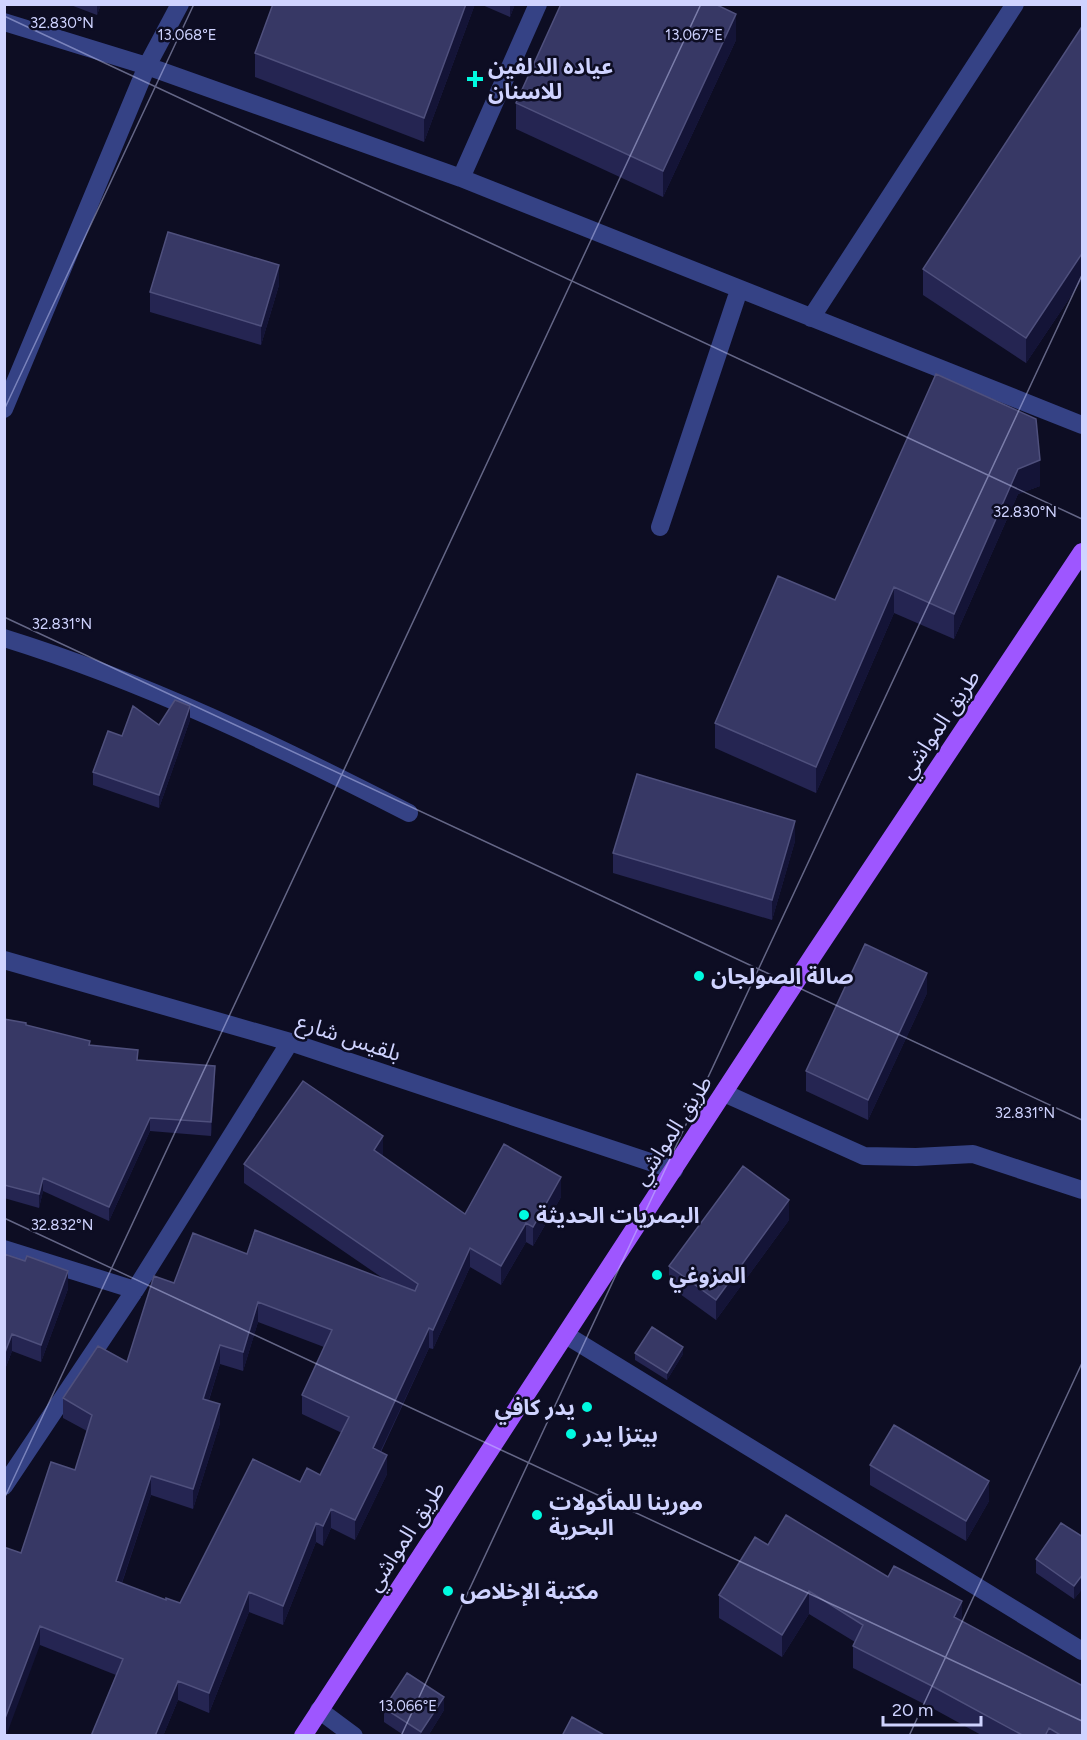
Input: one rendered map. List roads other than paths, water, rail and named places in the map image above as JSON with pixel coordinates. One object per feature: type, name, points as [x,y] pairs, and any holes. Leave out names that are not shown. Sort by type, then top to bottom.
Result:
[{"type":"main road","name":"طريق المواشي","points":[[303,1736],[724,1093],[1083,552]]},
{"type":"street","points":[[4,409],[12,371],[147,66],[180,4]]},
{"type":"street","points":[[461,178],[538,4]]},
{"type":"street","points":[[811,318],[1015,4]]},
{"type":"street","points":[[4,21],[147,66],[461,178],[1083,425]]},
{"type":"street","points":[[660,527],[739,290]]},
{"type":"street","points":[[4,638],[81,664],[221,721],[304,759],[409,813]]},
{"type":"street","name":"بلقيس شارع","points":[[4,960],[290,1042],[674,1170]]},
{"type":"street","points":[[4,1486],[135,1290],[290,1042]]},
{"type":"street","points":[[724,1093],[864,1156],[916,1157],[973,1154],[1083,1190]]},
{"type":"street","points":[[4,1249],[135,1290]]},
{"type":"street","points":[[566,1335],[1083,1651]]},
{"type":"street","points":[[320,1710],[354,1736]]},
{"type":"place","name":"عياده الدلفين للاسنان","points":[[475,79]]},
{"type":"place","name":"صالة الصولجان","points":[[699,976]]},
{"type":"place","name":"البصريات الحديثة","points":[[524,1215]]},
{"type":"place","name":"المزوغي","points":[[657,1275]]},
{"type":"place","name":"يدر كافي","points":[[587,1407]]},
{"type":"place","name":"بيتزا يدر","points":[[571,1434]]},
{"type":"place","name":"مورينا للمأكولات البحرية","points":[[537,1515]]},
{"type":"place","name":"مكتبة الإخلاص","points":[[448,1591]]}]
